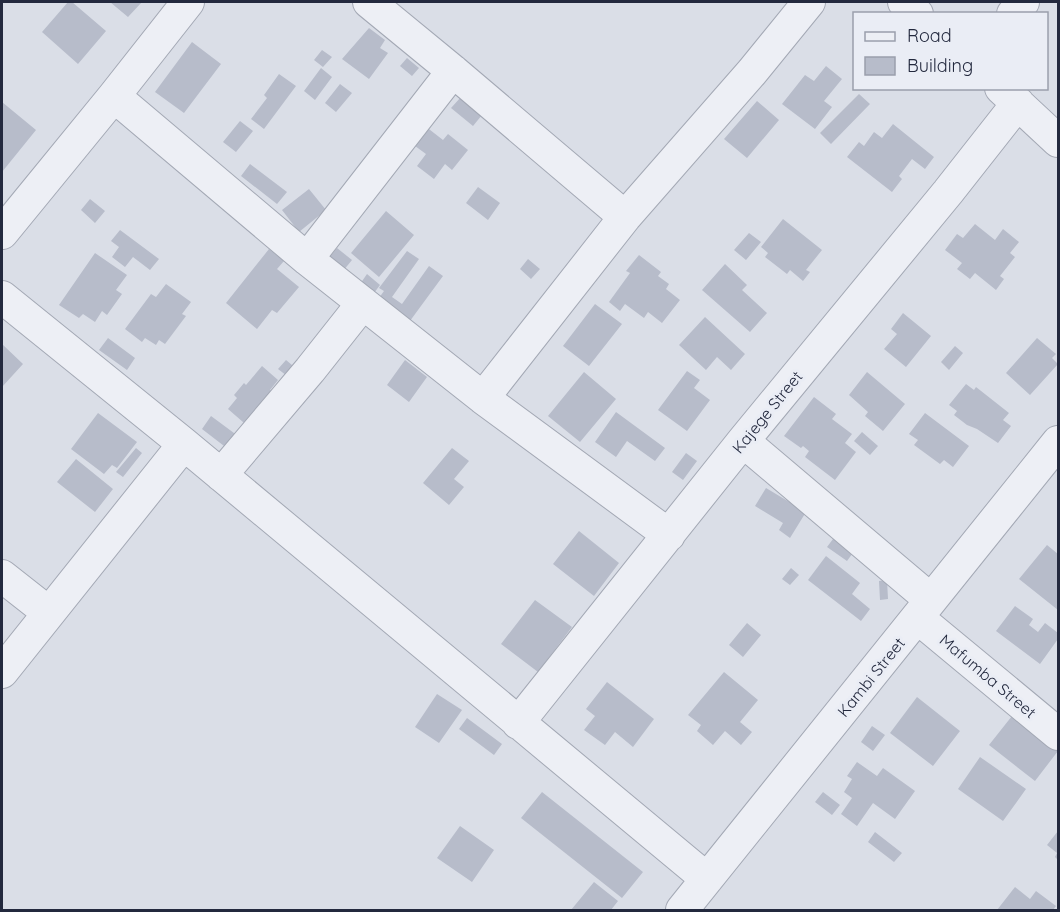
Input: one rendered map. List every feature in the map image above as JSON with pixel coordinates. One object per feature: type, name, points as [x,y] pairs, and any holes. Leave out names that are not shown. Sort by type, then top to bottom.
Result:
[{"type":"street","points":[[2,233],[188,2]]},
{"type":"street","points":[[369,2],[625,217]]},
{"type":"street","points":[[483,398],[625,217],[752,72],[809,2]]},
{"type":"street","points":[[903,2],[915,12]]},
{"type":"street","points":[[307,259],[453,71]]},
{"type":"street","points":[[114,96],[307,259],[483,398],[669,535]]},
{"type":"street","points":[[1010,96],[1059,141]]},
{"type":"street","name":"Kajege Street","points":[[518,723],[743,441],[941,201],[1010,96]]},
{"type":"street","points":[[2,297],[184,444],[707,879]]},
{"type":"street","points":[[221,475],[363,303]]},
{"type":"street","name":"Mafumba Street","points":[[743,441],[1059,734]]},
{"type":"street","name":"Kambi Street","points":[[682,910],[1059,442]]},
{"type":"street","points":[[2,672],[184,444]]},
{"type":"street","points":[[2,576],[49,613]]},
{"type":"building","points":[[68,2],[72,2],[106,31],[78,64],[42,32]]},
{"type":"building","points":[[110,2],[142,2],[128,17]]},
{"type":"building","points":[[369,28],[385,40],[380,48],[388,53],[369,79],[342,59]]},
{"type":"building","points":[[192,42],[221,64],[184,113],[155,92]]},
{"type":"building","points":[[322,50],[332,57],[323,67],[314,60]]},
{"type":"building","points":[[407,58],[419,68],[412,76],[400,66]]},
{"type":"building","points":[[826,66],[842,79],[824,101],[832,107],[815,129],[782,104],[805,75],[814,81]]},
{"type":"building","points":[[321,68],[332,77],[315,100],[304,91]]},
{"type":"building","points":[[279,74],[296,86],[264,129],[251,119],[267,98],[264,95]]},
{"type":"building","points":[[340,84],[352,93],[336,112],[325,103]]},
{"type":"building","points":[[859,94],[870,104],[831,144],[820,133]]},
{"type":"building","points":[[461,97],[482,115],[473,126],[451,108]]},
{"type":"building","points":[[757,101],[779,120],[747,158],[724,139]]},
{"type":"building","points":[[2,102],[36,130],[2,172]]},
{"type":"building","points":[[240,121],[253,131],[236,152],[223,142]]},
{"type":"building","points":[[893,124],[934,157],[925,169],[912,159],[899,176],[902,179],[892,192],[847,157],[859,142],[864,146],[874,132],[882,138]]},
{"type":"building","points":[[425,126],[443,140],[448,134],[468,150],[452,170],[445,164],[434,179],[417,166],[426,154],[411,143]]},
{"type":"building","points":[[250,164],[287,192],[277,204],[241,176]]},
{"type":"building","points":[[478,187],[500,203],[488,220],[466,203]]},
{"type":"building","points":[[309,189],[326,210],[299,232],[282,210]]},
{"type":"building","points":[[90,199],[105,211],[95,223],[81,210]]},
{"type":"building","points":[[386,211],[414,235],[379,277],[351,253]]},
{"type":"building","points":[[783,219],[822,250],[806,270],[810,272],[803,281],[790,270],[787,274],[765,257],[768,253],[761,247]]},
{"type":"building","points":[[975,224],[995,240],[1003,229],[1019,242],[1010,253],[1015,257],[1000,276],[1004,279],[996,290],[975,273],[970,279],[957,269],[962,263],[945,250],[957,234],[963,238]]},
{"type":"building","points":[[120,230],[159,259],[150,270],[133,257],[125,267],[112,257],[119,247],[111,241]]},
{"type":"building","points":[[749,233],[761,242],[746,260],[734,250]]},
{"type":"building","points":[[337,248],[352,260],[343,271],[328,259]]},
{"type":"building","points":[[269,249],[284,261],[277,269],[299,287],[277,313],[272,310],[257,329],[226,303]]},
{"type":"building","points":[[407,251],[419,259],[392,297],[402,304],[429,266],[443,276],[407,325],[376,302],[384,291],[379,288]]},
{"type":"building","points":[[95,253],[127,275],[116,290],[122,294],[107,315],[102,311],[95,322],[83,314],[79,318],[59,305]]},
{"type":"building","points":[[639,255],[661,272],[658,276],[669,284],[666,289],[680,300],[662,323],[648,312],[644,318],[625,304],[620,311],[609,302],[630,273],[626,271]]},
{"type":"building","points":[[528,259],[540,269],[531,279],[520,269]]},
{"type":"building","points":[[725,264],[747,285],[742,290],[767,313],[750,332],[702,290]]},
{"type":"building","points":[[367,274],[380,285],[371,297],[358,287]]},
{"type":"building","points":[[166,284],[191,302],[182,314],[186,316],[165,344],[159,340],[156,345],[145,338],[142,342],[125,329],[151,294],[156,297]]},
{"type":"building","points":[[595,304],[622,324],[589,366],[563,346]]},
{"type":"building","points":[[903,313],[931,336],[906,367],[884,349],[897,334],[891,329]]},
{"type":"building","points":[[705,317],[745,354],[731,370],[717,357],[706,370],[679,345]]},
{"type":"building","points":[[108,338],[135,358],[127,370],[99,350]]},
{"type":"building","points":[[1037,338],[1056,354],[1052,358],[1058,364],[1030,395],[1006,373]]},
{"type":"building","points":[[2,344],[23,364],[2,387]]},
{"type":"building","points":[[955,346],[963,353],[949,370],[941,362]]},
{"type":"building","points":[[286,360],[298,370],[291,379],[278,369]]},
{"type":"building","points":[[405,360],[427,377],[409,402],[387,385]]},
{"type":"building","points":[[262,366],[278,380],[270,390],[275,394],[251,429],[228,409],[237,398],[234,395]]},
{"type":"building","points":[[687,371],[700,380],[694,388],[710,400],[687,431],[658,410]]},
{"type":"building","points":[[584,372],[616,399],[580,442],[548,416]]},
{"type":"building","points":[[867,372],[905,404],[883,431],[865,416],[868,412],[849,395]]},
{"type":"building","points":[[966,384],[974,390],[976,387],[1009,413],[1003,420],[1011,426],[998,443],[954,415],[957,411],[949,405]]},
{"type":"building","points":[[814,397],[836,414],[832,419],[852,434],[845,443],[856,452],[835,480],[805,457],[809,451],[784,436]]},
{"type":"building","points":[[616,412],[665,448],[655,461],[627,441],[616,457],[595,442]]},
{"type":"building","points":[[98,413],[137,442],[117,468],[112,465],[104,474],[71,449]]},
{"type":"building","points":[[925,413],[969,446],[953,467],[944,460],[940,464],[914,445],[918,440],[909,434]]},
{"type":"building","points":[[211,416],[238,436],[228,449],[202,429]]},
{"type":"building","points":[[862,432],[878,446],[870,455],[854,441]]},
{"type":"building","points":[[136,448],[142,453],[123,477],[116,472]]},
{"type":"building","points":[[452,448],[469,461],[454,479],[464,487],[449,505],[423,483]]},
{"type":"building","points":[[686,453],[697,461],[683,480],[672,472]]},
{"type":"building","points":[[76,459],[113,489],[95,512],[57,482]]},
{"type":"building","points":[[766,488],[806,512],[790,538],[779,530],[783,523],[755,506]]},
{"type":"building","points":[[579,531],[619,563],[594,596],[553,564]]},
{"type":"building","points":[[836,535],[855,550],[847,561],[827,547]]},
{"type":"building","points":[[1047,545],[1058,554],[1058,610],[1019,579]]},
{"type":"building","points":[[826,556],[860,583],[852,594],[870,609],[861,621],[808,580]]},
{"type":"building","points":[[791,568],[799,575],[790,585],[782,579]]},
{"type":"building","points":[[887,580],[888,599],[880,600],[879,581]]},
{"type":"building","points":[[535,600],[572,627],[538,672],[501,644]]},
{"type":"building","points":[[1015,606],[1033,619],[1029,625],[1038,632],[1045,623],[1058,633],[1058,639],[1040,664],[996,631]]},
{"type":"building","points":[[747,623],[761,635],[743,657],[729,645]]},
{"type":"building","points":[[724,672],[758,700],[740,722],[752,732],[741,745],[725,731],[713,745],[697,731],[701,725],[688,715]]},
{"type":"building","points":[[607,682],[654,719],[633,747],[615,732],[605,745],[584,730],[595,716],[586,709]]},
{"type":"building","points":[[437,694],[462,710],[439,743],[415,727]]},
{"type":"building","points":[[917,697],[960,731],[933,766],[890,733]]},
{"type":"building","points":[[1012,716],[1058,751],[1035,781],[989,745]]},
{"type":"building","points":[[467,718],[502,744],[494,755],[459,729]]},
{"type":"building","points":[[872,726],[885,735],[873,751],[861,742]]},
{"type":"building","points":[[980,757],[1026,789],[1003,821],[958,789]]},
{"type":"building","points":[[857,762],[877,776],[883,768],[915,791],[895,819],[873,803],[857,826],[841,814],[852,798],[844,792],[852,779],[847,776]]},
{"type":"building","points":[[542,792],[643,872],[622,898],[521,818]]},
{"type":"building","points":[[823,792],[840,805],[832,815],[815,802]]},
{"type":"building","points":[[460,826],[494,850],[472,882],[437,858]]},
{"type":"building","points":[[1058,831],[1058,860],[1055,857],[1057,853],[1047,845]]},
{"type":"building","points":[[875,832],[902,853],[894,862],[868,842]]},
{"type":"building","points":[[594,882],[618,901],[611,910],[571,910]]},
{"type":"building","points":[[1015,887],[1030,899],[1036,891],[1056,906],[1053,910],[997,910]]}]
